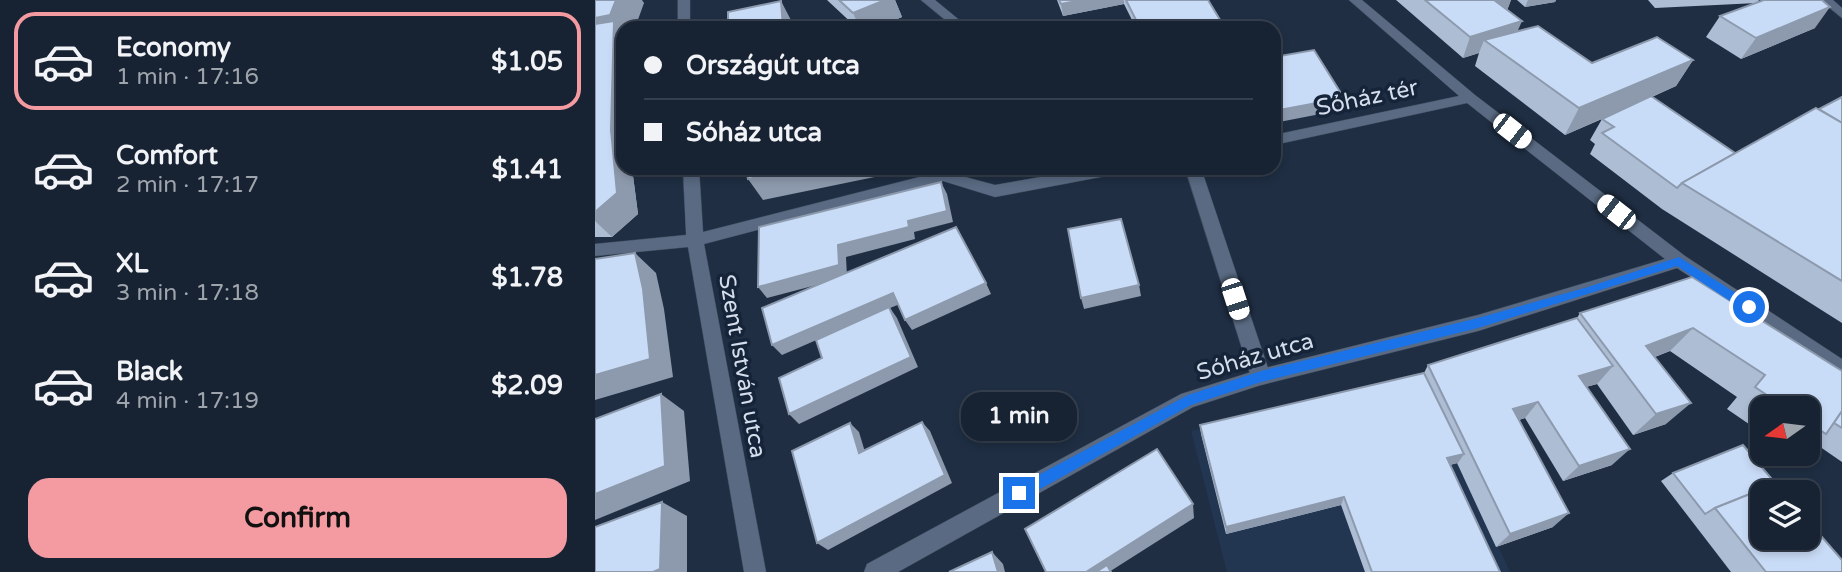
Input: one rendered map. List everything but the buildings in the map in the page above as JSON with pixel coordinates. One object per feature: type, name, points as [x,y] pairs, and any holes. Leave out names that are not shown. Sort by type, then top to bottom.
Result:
[{"type":"street","points":[[684,0],[684,21]]},
{"type":"street","points":[[927,0],[954,21]]},
{"type":"street","points":[[1355,0],[1470,98],[1679,261],[1842,369]]},
{"type":"street","points":[[1826,0],[1842,14]]},
{"type":"street","name":"Sóház tér","points":[[1281,138],[1470,98]]},
{"type":"street","name":"Szent István utca","points":[[691,175],[695,240],[755,572]]},
{"type":"street","points":[[595,250],[695,240],[943,176],[995,191],[1051,175]]},
{"type":"street","points":[[1195,175],[1261,377]]},
{"type":"street","name":"Sóház utca","points":[[875,572],[1188,400],[1261,377],[1478,323],[1679,261]]},
{"type":"shaded area","points":[[1419,376],[1510,572],[1227,572],[1191,431]]},
{"type":"route","points":[[1019,493],[1188,400],[1261,377],[1478,323],[1679,261],[1749,307]]}]
